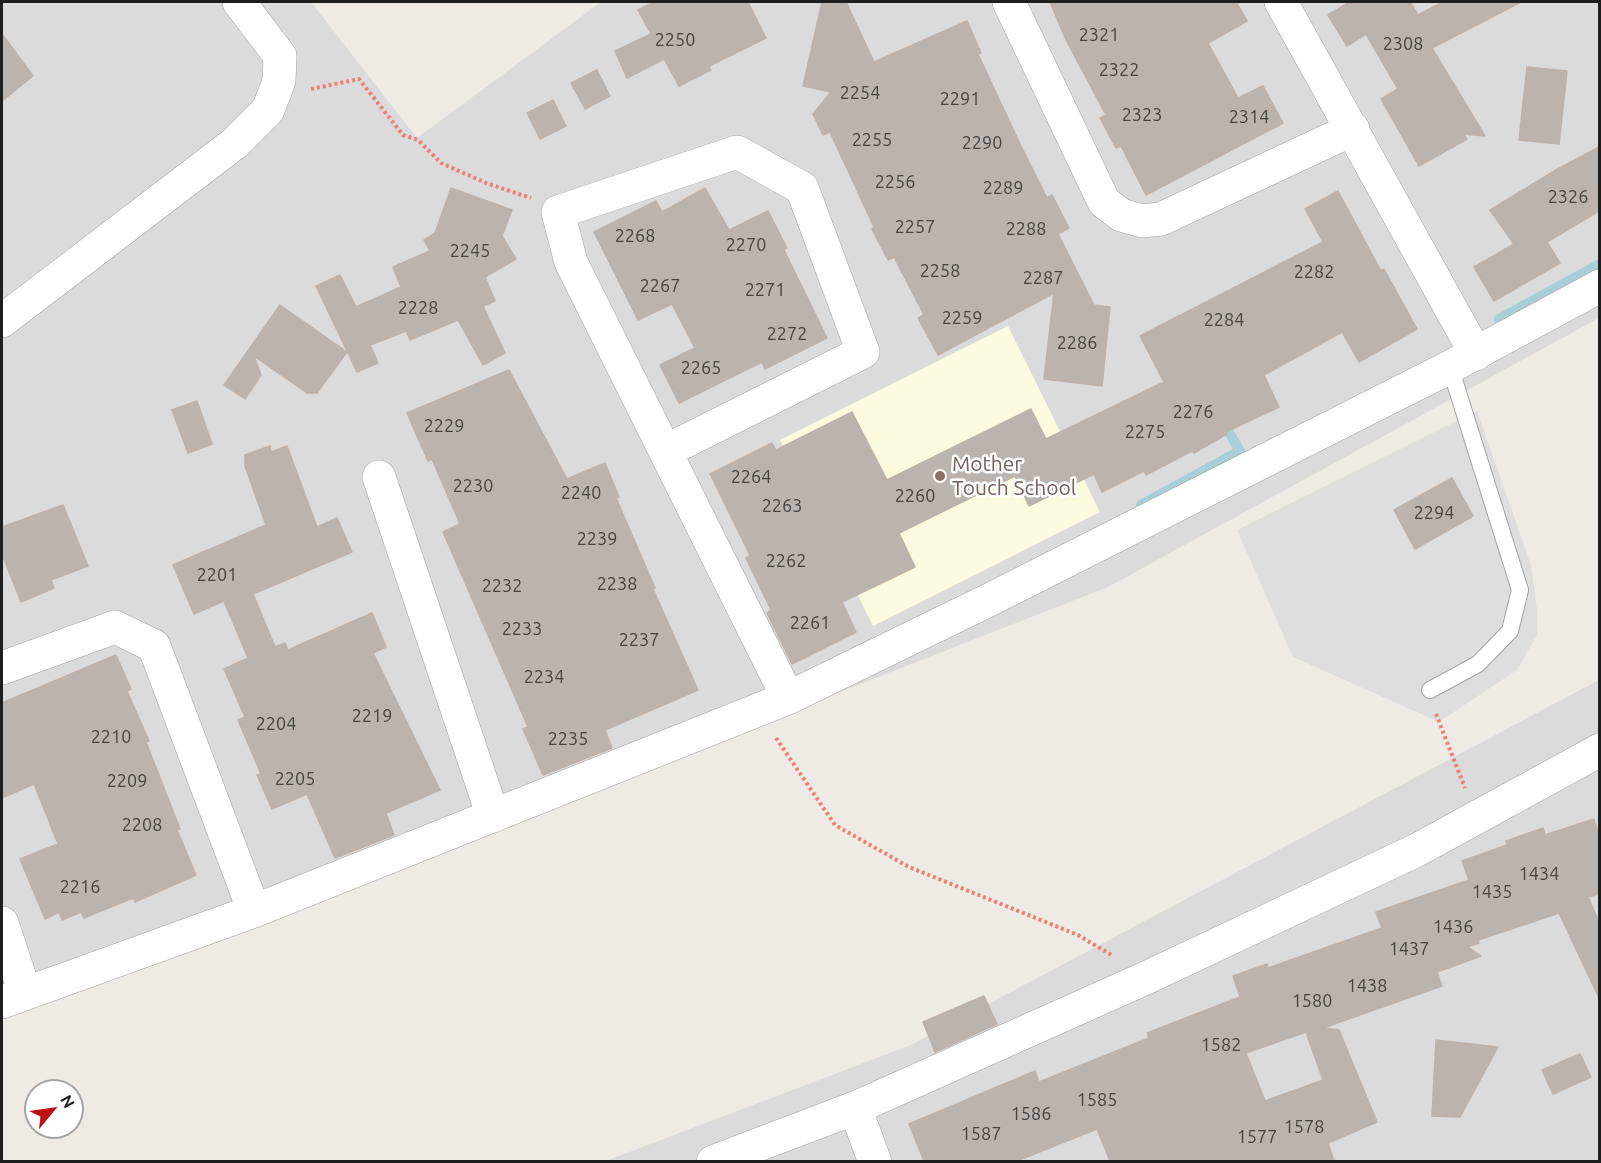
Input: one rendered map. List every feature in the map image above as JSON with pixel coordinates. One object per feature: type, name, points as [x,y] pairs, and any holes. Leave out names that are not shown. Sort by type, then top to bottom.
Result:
[{"type":"street","points":[[2,321],[235,143],[268,110],[279,81],[280,56],[239,2]]},
{"type":"street","points":[[1009,2],[1104,202],[1121,215],[1142,221],[1161,219],[1353,129]]},
{"type":"street","points":[[1281,2],[1353,129],[1463,360]]},
{"type":"street","points":[[666,451],[863,352],[802,188],[737,152],[558,212],[571,262],[666,451],[773,703]]},
{"type":"street","points":[[2,923],[13,997],[254,911],[493,816],[773,703],[989,600],[1463,360],[1599,286]]},
{"type":"street","points":[[379,477],[493,816]]},
{"type":"street","points":[[2,668],[115,627],[154,646],[254,911]]},
{"type":"street","points":[[713,1161],[855,1108],[1148,977],[1417,849],[1599,750]]},
{"type":"street","points":[[855,1108],[875,1161]]},
{"type":"lane","points":[[1430,690],[1478,664],[1510,630],[1520,590],[1463,360]]},
{"type":"path","points":[[280,56],[311,89],[359,79],[403,135],[418,140],[441,163],[486,183],[525,195],[558,212]]},
{"type":"path","points":[[1430,690],[1439,722],[1476,817]]},
{"type":"path","points":[[773,703],[795,769],[834,825],[909,867],[1078,935],[1148,977]]},
{"type":"shaded area","points":[[2,2],[311,2],[417,138],[601,2],[1599,2],[1599,318],[1108,587],[2,1020]]},
{"type":"shaded area","name":"Mother Touch School","points":[[1008,326],[1100,512],[873,626],[780,440]]},
{"type":"shaded area","points":[[1477,411],[1531,565],[1537,610],[1537,635],[1517,670],[1439,722],[1293,657],[1237,530]]},
{"type":"shaded area","points":[[1599,680],[1599,1161],[603,1162],[911,1045]]},
{"type":"building","points":[[654,2],[748,2],[766,38],[709,66],[711,70],[679,86],[664,59],[627,78],[615,51],[651,34],[638,10]]},
{"type":"building","points":[[822,2],[846,2],[874,62],[967,21],[981,53],[978,54],[1020,144],[1047,198],[1052,195],[1069,228],[1058,234],[1094,305],[1110,307],[1102,386],[1044,379],[1054,293],[938,355],[918,318],[924,315],[894,257],[888,260],[872,229],[874,227],[830,132],[823,135],[813,114],[831,92],[803,86]]},
{"type":"building","points":[[1050,2],[1236,2],[1247,21],[1208,43],[1238,98],[1263,86],[1283,123],[1146,195],[1121,146],[1116,148],[1100,118],[1106,115],[1066,40]]},
{"type":"building","points":[[1350,2],[1410,2],[1418,15],[1443,2],[1521,2],[1432,48],[1485,136],[1463,134],[1467,139],[1419,166],[1381,99],[1398,89],[1366,34],[1347,46],[1328,15]]},
{"type":"building","points":[[2,34],[33,76],[2,101]]},
{"type":"building","points":[[1527,67],[1567,71],[1559,144],[1519,140]]},
{"type":"building","points":[[597,70],[610,96],[585,109],[571,83]]},
{"type":"building","points":[[553,100],[566,126],[540,139],[527,113]]},
{"type":"building","points":[[1599,147],[1599,211],[1547,242],[1560,263],[1494,301],[1474,267],[1514,244],[1490,210]]},
{"type":"building","points":[[451,188],[512,210],[502,236],[516,259],[485,277],[495,301],[483,306],[505,353],[483,365],[458,320],[410,340],[406,331],[370,345],[378,363],[357,372],[316,286],[340,275],[356,307],[401,287],[393,267],[430,251],[424,240],[435,233]]},
{"type":"building","points":[[705,188],[729,230],[768,211],[787,248],[784,250],[827,338],[765,369],[762,362],[679,403],[660,365],[695,348],[672,304],[638,320],[594,232],[656,201],[662,212]]},
{"type":"building","points":[[1338,191],[1381,271],[1384,269],[1417,329],[1359,362],[1342,332],[1264,375],[1279,407],[1226,432],[1227,434],[1194,453],[1192,451],[1146,475],[1144,471],[1102,492],[1094,474],[1029,506],[1015,476],[899,533],[915,567],[842,602],[856,632],[792,664],[767,613],[771,610],[746,558],[750,555],[710,474],[772,443],[776,450],[852,412],[887,480],[1031,409],[1046,439],[1164,382],[1140,336],[1323,242],[1305,209]]},
{"type":"building","points":[[280,305],[347,352],[317,393],[307,393],[254,356],[261,375],[245,399],[224,385]]},
{"type":"building","points":[[509,370],[567,479],[605,463],[619,497],[616,498],[655,588],[653,589],[698,690],[605,730],[612,748],[543,775],[523,729],[528,727],[443,532],[460,524],[432,459],[428,461],[407,413]]},
{"type":"building","points":[[197,401],[212,444],[188,453],[172,410]]},
{"type":"building","points":[[270,446],[271,452],[287,446],[317,527],[337,518],[352,552],[253,594],[275,647],[285,643],[288,650],[372,613],[386,647],[373,653],[440,790],[386,813],[394,835],[335,858],[307,794],[272,809],[257,775],[261,774],[238,720],[245,717],[224,669],[248,658],[224,601],[194,614],[173,565],[266,525],[245,466],[245,455]]},
{"type":"building","points":[[1452,478],[1473,516],[1415,549],[1394,510]]},
{"type":"building","points":[[63,505],[88,566],[51,580],[54,588],[21,602],[2,554],[2,527]]},
{"type":"building","points":[[116,655],[131,689],[127,691],[149,741],[146,742],[180,829],[177,830],[196,875],[135,902],[133,898],[84,918],[81,912],[62,920],[59,912],[45,919],[20,859],[58,844],[34,784],[2,798],[2,703]]},
{"type":"building","points":[[1594,819],[1599,836],[1599,894],[1588,897],[1599,922],[1599,998],[1559,913],[1478,940],[1479,943],[1467,947],[1481,956],[1437,972],[1442,986],[1323,1028],[1339,1030],[1377,1122],[1328,1143],[1334,1161],[1110,1161],[1097,1129],[1017,1161],[924,1161],[909,1124],[1035,1071],[1039,1082],[1149,1038],[1147,1033],[1240,997],[1233,976],[1267,964],[1268,968],[1382,928],[1376,912],[1469,880],[1462,861],[1507,845],[1506,841],[1543,828],[1545,835]],"holes":[[[1306,1032],[1323,1080],[1265,1101],[1246,1053]]]},
{"type":"building","points":[[984,996],[997,1024],[935,1052],[923,1022]]},
{"type":"building","points":[[1436,1040],[1498,1047],[1460,1117],[1432,1116]]},
{"type":"building","points":[[1580,1054],[1591,1077],[1553,1094],[1542,1070]]},
{"type":"waterway","points":[[1499,319],[1600,264]]},
{"type":"waterway","points":[[1141,505],[1240,451],[1221,419]]},
{"type":"place","name":"Mother Touch School","points":[[940,476]]}]
